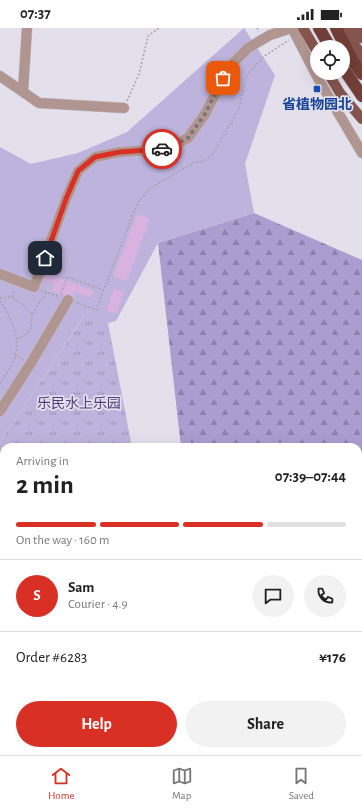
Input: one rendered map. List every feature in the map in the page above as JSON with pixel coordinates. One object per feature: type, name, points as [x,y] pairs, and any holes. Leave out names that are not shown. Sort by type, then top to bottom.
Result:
[{"type":"highway","points":[[319,28],[326,40]]},
{"type":"highway","points":[[336,28],[352,60],[362,74]]},
{"type":"highway","points":[[350,78],[362,96]]},
{"type":"main road","points":[[304,28],[310,40]]},
{"type":"main road","points":[[346,28],[362,58]]},
{"type":"main road","points":[[357,28],[362,38]]},
{"type":"main road","points":[[332,80],[340,93],[362,119]]},
{"type":"street","points":[[23,91],[26,28]]},
{"type":"street","points":[[0,274],[34,287],[66,199],[78,171],[95,157],[120,152],[166,149],[188,138],[205,114],[229,67],[248,48],[270,35],[293,31],[320,82],[362,153]]},
{"type":"street","points":[[0,76],[40,103],[124,108]]},
{"type":"street","points":[[0,411],[31,363],[64,298]]},
{"type":"path","points":[[124,108],[139,74],[148,36],[159,28]]},
{"type":"path","points":[[34,287],[96,310],[138,204],[149,190],[193,162],[204,161],[212,155],[238,111],[247,75],[263,57],[293,31]]},
{"type":"path","points":[[64,298],[67,277],[104,290]]},
{"type":"path","points":[[16,339],[27,334],[31,326],[32,314],[46,291]]},
{"type":"path","points":[[0,298],[12,297],[32,314]]},
{"type":"path","points":[[0,301],[6,309],[16,339],[15,355],[7,373],[0,383]]},
{"type":"green space","points":[[244,28],[275,75],[245,164],[254,213],[158,243],[116,321],[108,323],[84,316],[0,442],[0,147],[31,164],[78,153],[127,132]]},
{"type":"green space","points":[[254,213],[362,260],[362,443],[181,443],[158,243]]},
{"type":"green space","name":"乐民水上乐园","points":[[85,315],[108,323],[131,443],[0,442]]},
{"type":"building","points":[[137,214],[150,219],[127,281],[113,276]]},
{"type":"building","points":[[46,273],[94,291],[91,298],[75,292],[73,297],[68,294],[64,295],[52,291],[54,284],[43,280]]},
{"type":"building","points":[[114,289],[124,292],[116,314],[106,310]]},
{"type":"way so far","points":[[162,149],[166,149],[188,138],[205,114],[223,78]]},
{"type":"place","name":"省植物园北","points":[[317,89]]},
{"type":"route","points":[[45,258],[66,199],[78,171],[95,157],[120,152],[162,149]]}]
